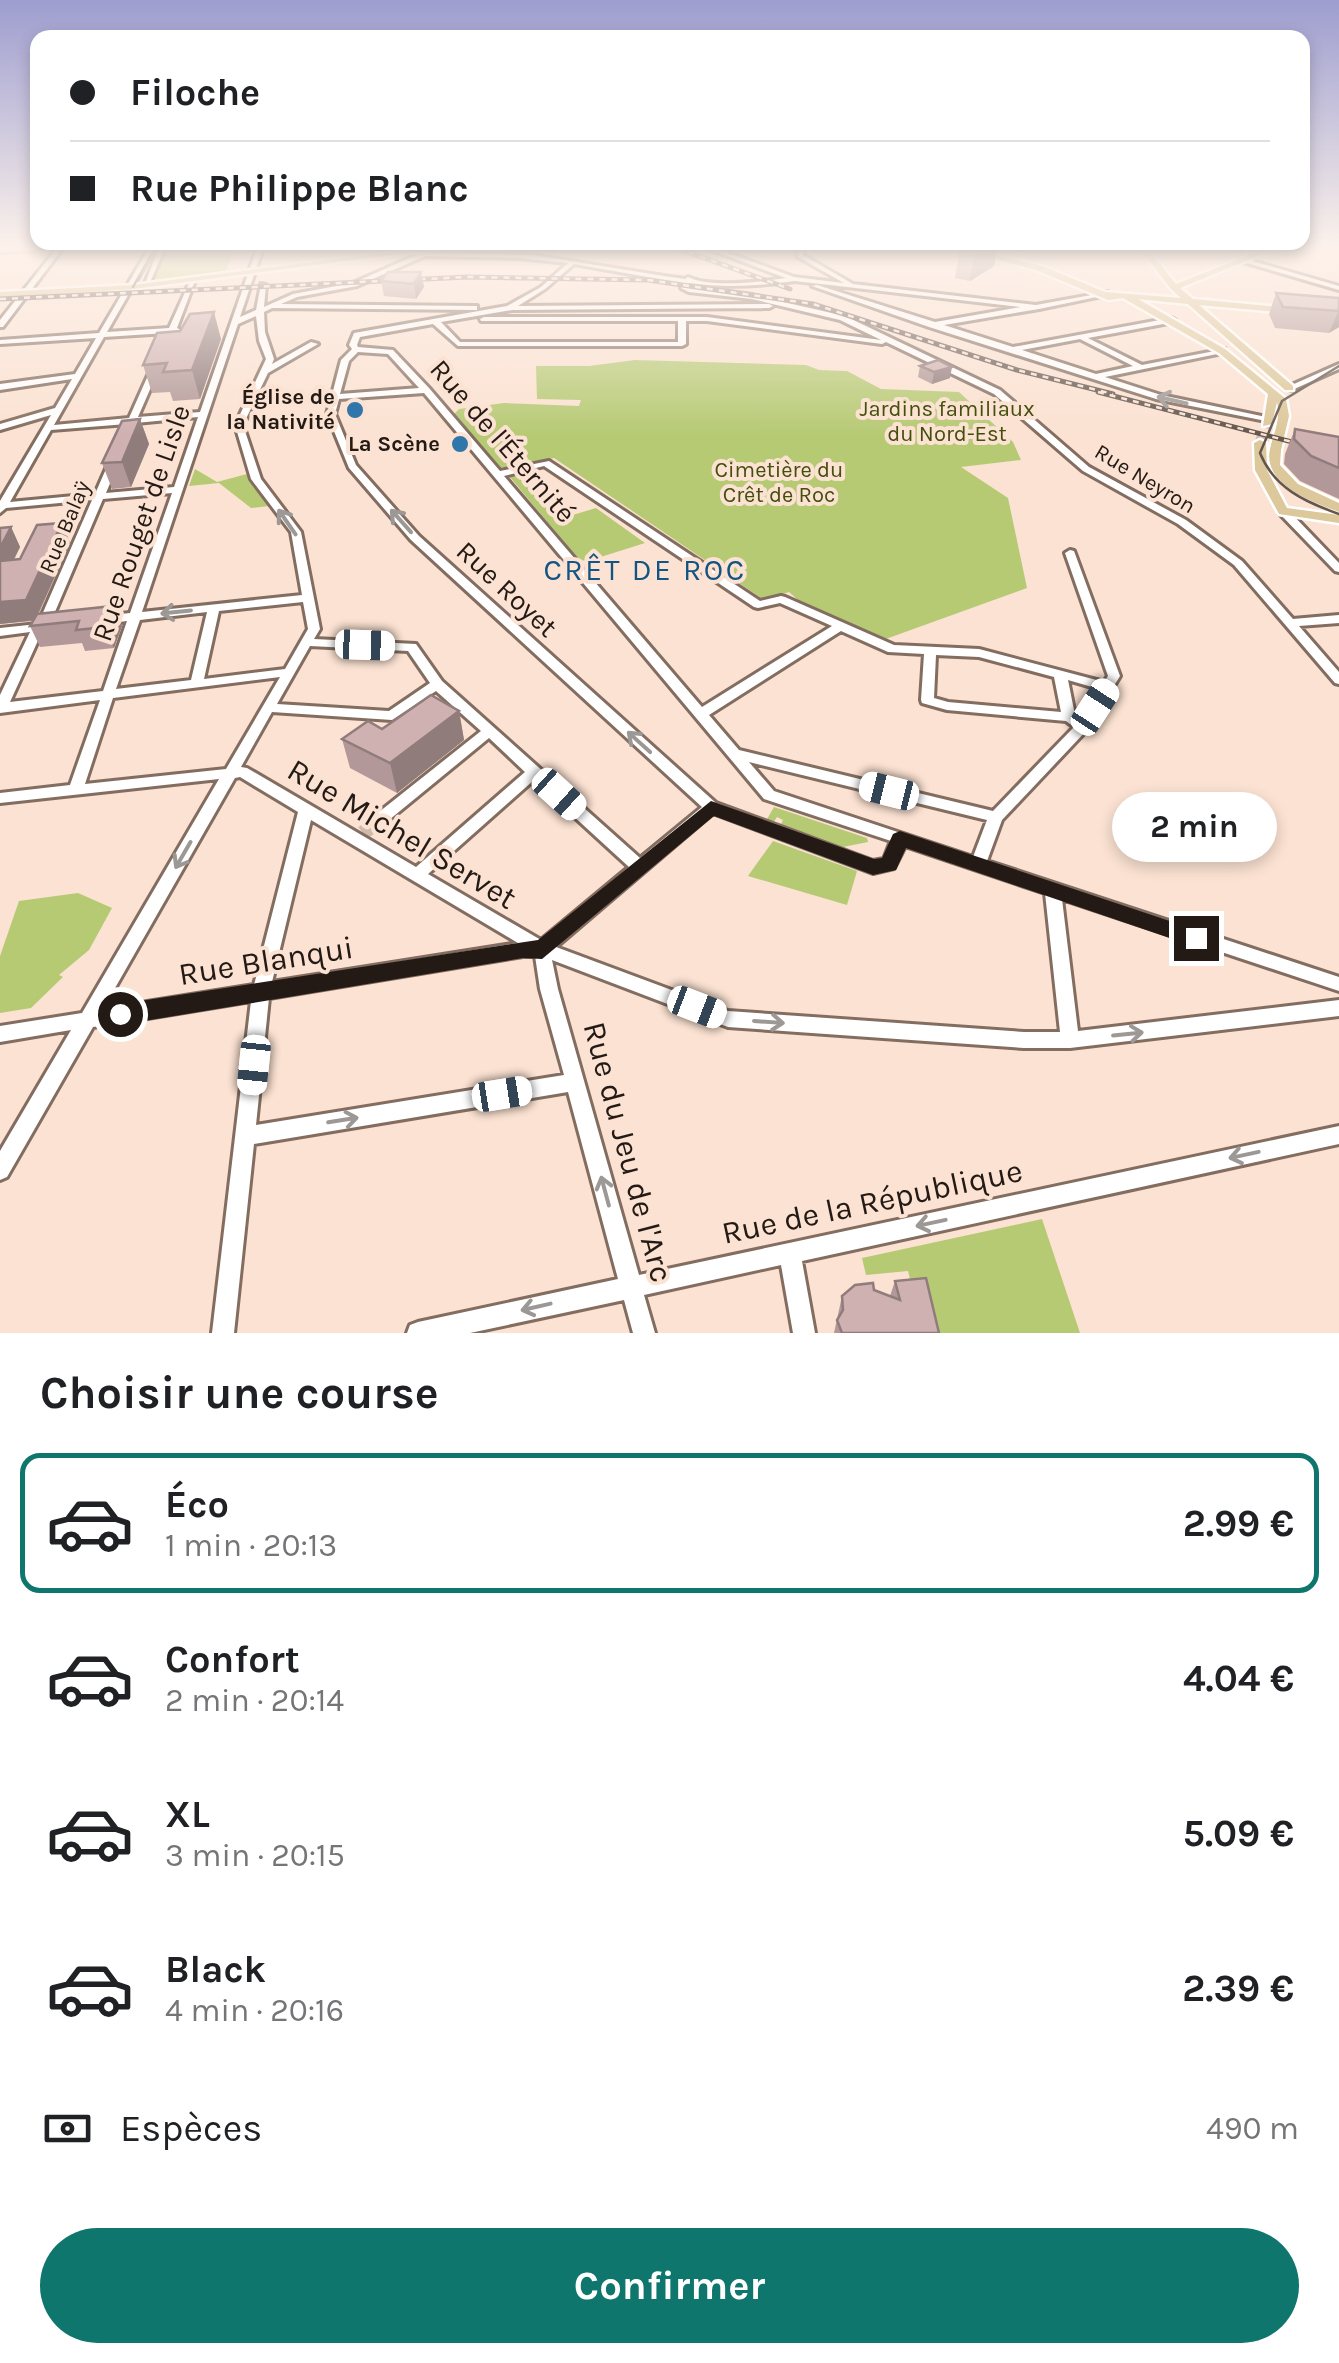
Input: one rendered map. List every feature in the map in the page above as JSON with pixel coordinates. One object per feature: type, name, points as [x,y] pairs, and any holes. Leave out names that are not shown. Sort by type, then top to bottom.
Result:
[{"type":"main road","points":[[1147,310],[1171,320]]},
{"type":"main road","points":[[1153,310],[1222,351],[1273,392],[1286,408],[1273,461],[1285,480],[1339,508]]},
{"type":"main road","points":[[1201,310],[1289,388]]},
{"type":"main road","points":[[1298,310],[1306,311]]},
{"type":"main road","points":[[1273,392],[1289,388]]},
{"type":"main road","points":[[1267,422],[1273,392]]},
{"type":"main road","points":[[1260,443],[1258,462],[1283,511],[1339,519]]},
{"type":"street","points":[[1,507],[117,310]]},
{"type":"street","name":"Rue Balaÿ","points":[[0,708],[36,632],[44,626],[181,310]]},
{"type":"street","name":"Rue Rouget de Lisle","points":[[76,789],[205,414],[237,310]]},
{"type":"street","points":[[426,390],[335,397],[346,360],[356,350],[356,335],[495,310]]},
{"type":"street","name":"Rue Neyron","points":[[810,310],[842,318],[997,392],[1086,469],[1182,522],[1238,564],[1339,680]]},
{"type":"street","points":[[884,310],[1159,398],[1267,422]]},
{"type":"street","points":[[929,326],[1020,310]]},
{"type":"street","points":[[230,326],[259,311],[261,342],[268,365]]},
{"type":"street","points":[[446,318],[682,318],[893,343]]},
{"type":"street","points":[[554,344],[560,318]]},
{"type":"street","points":[[435,320],[458,344],[682,344],[682,318]]},
{"type":"street","points":[[1010,350],[1171,320]]},
{"type":"street","points":[[0,342],[189,330]]},
{"type":"street","points":[[1081,337],[1140,367]]},
{"type":"street","points":[[0,1170],[6,1149],[314,629],[296,532],[256,480],[239,425],[268,365],[314,344]]},
{"type":"street","name":"Rue de l'Éternité","points":[[356,350],[390,352],[426,390],[769,795],[900,839]]},
{"type":"street","points":[[1092,377],[1222,351]]},
{"type":"street","points":[[1289,388],[1339,366]]},
{"type":"street","points":[[0,386],[78,376]]},
{"type":"street","name":"Rue Royet","points":[[335,397],[331,414],[352,466],[415,538],[711,808],[878,868],[891,862],[900,839]]},
{"type":"street","points":[[0,427],[56,410]]},
{"type":"street","points":[[48,428],[205,414]]},
{"type":"street","points":[[501,474],[546,463],[758,605],[781,599],[892,649],[979,653],[1108,688]]},
{"type":"street","points":[[1,507],[179,490]]},
{"type":"street","points":[[1283,511],[1339,568]]},
{"type":"street","points":[[978,865],[996,818],[1082,727],[1114,676],[1070,553]]},
{"type":"street","points":[[93,621],[308,598]]},
{"type":"street","points":[[196,684],[214,608]]},
{"type":"street","points":[[1291,623],[1339,619]]},
{"type":"street","points":[[0,632],[60,624]]},
{"type":"street","points":[[702,714],[839,627]]},
{"type":"street","points":[[308,642],[412,647],[436,684],[640,868]]},
{"type":"street","points":[[930,650],[927,700],[947,706],[1069,717],[1082,727]]},
{"type":"street","points":[[0,708],[290,672]]},
{"type":"street","points":[[1060,674],[1069,717]]},
{"type":"street","points":[[270,708],[392,716],[436,684]]},
{"type":"street","points":[[384,816],[489,732]]},
{"type":"street","points":[[735,754],[996,818]]},
{"type":"street","points":[[0,798],[232,771]]},
{"type":"street","name":"Rue Michel Servet","points":[[232,771],[360,835],[542,950]]},
{"type":"street","points":[[418,874],[534,772]]},
{"type":"street","points":[[542,950],[711,808]]},
{"type":"street","points":[[224,1333],[261,993],[306,809]]},
{"type":"street","points":[[900,839],[1339,984]]},
{"type":"street","points":[[1054,891],[1070,1040]]},
{"type":"street","name":"Rue Blanqui","points":[[0,1034],[523,949],[542,950]]},
{"type":"street","points":[[542,950],[728,1019],[1070,1040],[1339,1008]]},
{"type":"street","name":"Rue du Jeu de l'Arc","points":[[542,950],[549,989],[644,1333]]},
{"type":"street","points":[[247,1136],[575,1082]]},
{"type":"street","name":"Rue de la République","points":[[418,1333],[1339,1135]]},
{"type":"street","points":[[790,1254],[804,1333]]},
{"type":"green space","name":"Cimetière du Crêt de Roc","points":[[635,360],[806,365],[819,370],[847,371],[881,389],[959,392],[1013,442],[1021,460],[961,467],[1008,498],[1027,588],[883,640],[798,600],[789,592],[764,600],[554,458],[516,468],[500,467],[454,414],[459,409],[504,403],[579,406],[581,400],[537,399],[536,366],[589,366]]},
{"type":"green space","points":[[195,469],[217,482],[247,474],[269,506],[251,508],[219,483],[189,486]]},
{"type":"green space","points":[[526,472],[566,517],[596,508],[645,543],[588,561],[579,560],[509,476]]},
{"type":"green space","points":[[774,807],[867,838],[868,842],[843,847],[780,826],[783,820],[777,817],[773,823],[766,821]]},
{"type":"green space","points":[[773,841],[857,871],[847,905],[748,876]]},
{"type":"green space","points":[[78,893],[112,908],[89,950],[59,975],[63,977],[31,1008],[0,1013],[0,956],[19,901]]},
{"type":"green space","points":[[1042,1219],[1080,1333],[923,1333],[908,1271],[866,1275],[862,1258]]},
{"type":"building","points":[[214,312],[192,370],[163,372],[167,363],[143,365],[157,333],[180,331],[190,314]]},
{"type":"building","points":[[938,360],[952,367],[934,372],[920,366]]},
{"type":"building","points":[[140,419],[122,462],[102,463],[122,421]]},
{"type":"building","points":[[1295,429],[1339,437],[1339,468],[1311,456],[1294,439]]},
{"type":"building","points":[[62,523],[26,600],[0,602],[0,561],[20,559],[37,525]]},
{"type":"building","points":[[11,527],[0,548],[0,528]]},
{"type":"building","points":[[113,606],[105,627],[76,630],[79,621],[30,626],[37,614]]},
{"type":"building","points":[[431,695],[459,711],[390,763],[342,739],[368,721],[382,729]]},
{"type":"building","points":[[926,1278],[939,1333],[842,1333],[837,1320],[843,1310],[842,1296],[855,1285],[873,1283],[874,1290],[900,1300],[895,1281]]},
{"type":"tunnel","points":[[1260,443],[1267,424]]},
{"type":"tunnel","points":[[363,833],[384,816]]},
{"type":"tram line","points":[[1339,366],[1282,401],[1260,453],[1282,485],[1339,514]]},
{"type":"railway","points":[[832,310],[1017,370],[1113,394]]},
{"type":"railway","points":[[1098,392],[1339,454]]},
{"type":"place","name":"Église de la Nativité","points":[[355,410]]},
{"type":"place","name":"La Scène","points":[[460,444]]},
{"type":"district","name":"CRÊT DE ROC","points":[[645,570]]},
{"type":"route","points":[[120,1014],[523,949],[542,950],[711,808],[873,867],[891,862],[900,839],[1196,938]]},
{"type":"park label","name":"Jardins familiaux du Nord-Est","points":[[947,422]]}]
